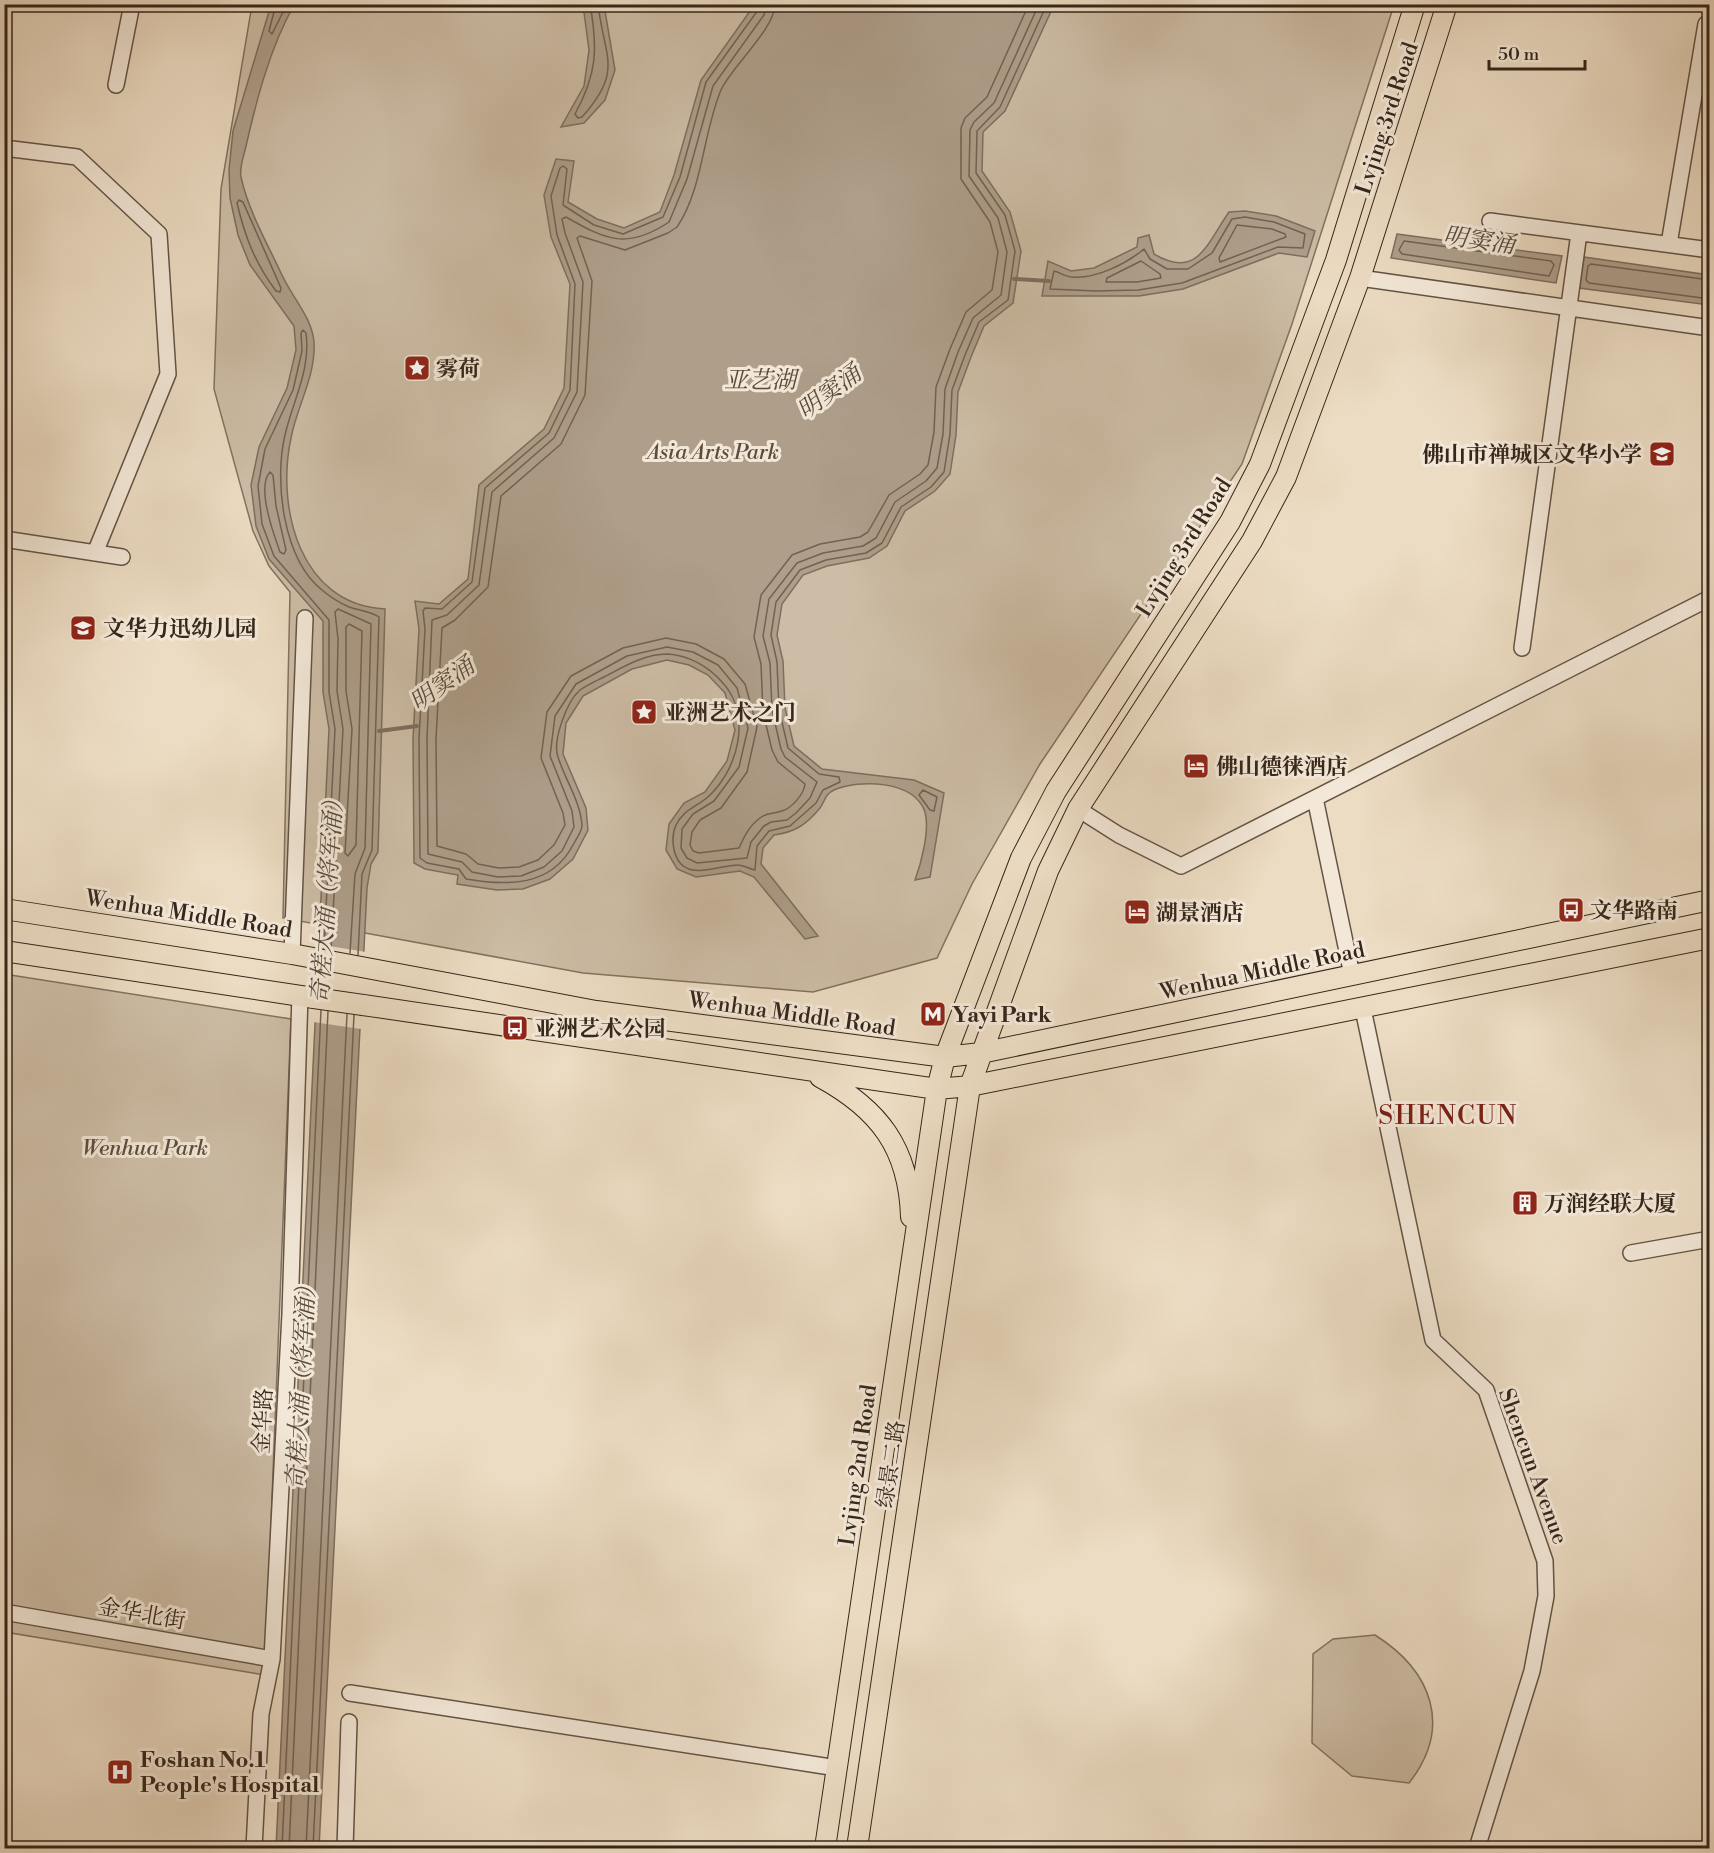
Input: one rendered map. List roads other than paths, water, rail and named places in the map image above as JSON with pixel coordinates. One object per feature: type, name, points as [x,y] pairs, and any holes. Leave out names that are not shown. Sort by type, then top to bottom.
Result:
[{"type":"main road","name":"Lvjing 3rd Road","points":[[937,1089],[945,1057],[1021,858],[1056,791],[1230,522],[1260,464],[1336,260],[1415,4]]},
{"type":"main road","name":"Lvjing 3rd Road","points":[[970,1086],[1048,871],[1078,809],[1252,541],[1286,477],[1360,279],[1447,4]]},
{"type":"main road","name":"Wenhua Middle Road","points":[[4,909],[316,958],[596,1011],[945,1057],[981,1053],[1710,900]]},
{"type":"main road","points":[[4,951],[937,1089],[970,1086],[1710,938]]},
{"type":"main road","points":[[807,1070],[847,1092],[878,1119],[900,1157],[910,1203],[912,1261]]},
{"type":"main road","name":"绿景二路","points":[[857,1848],[970,1086]]},
{"type":"main road","name":"Lvjing 2nd Road","points":[[825,1848],[937,1089]]},
{"type":"street","points":[[116,85],[132,4]]},
{"type":"street","points":[[1669,244],[1706,24]]},
{"type":"street","points":[[4,148],[77,157],[159,234],[168,374],[95,553]]},
{"type":"street","points":[[1490,221],[1710,250]]},
{"type":"street","points":[[1521,648],[1579,232]]},
{"type":"street","points":[[1360,279],[1710,328]]},
{"type":"street","points":[[4,539],[122,557]]},
{"type":"street","points":[[1078,809],[1119,835],[1181,866],[1710,598]]},
{"type":"street","points":[[292,954],[305,618]]},
{"type":"street","points":[[1315,798],[1352,975]]},
{"type":"street","name":"金华路","points":[[254,1848],[261,1714],[272,1659],[307,997]]},
{"type":"street","name":"Shencun Avenue","points":[[1363,1009],[1433,1340],[1486,1390],[1545,1561],[1546,1596],[1532,1671],[1477,1848]]},
{"type":"street","points":[[1631,1253],[1710,1239]]},
{"type":"street","name":"金华北街","points":[[4,1612],[272,1659]]},
{"type":"street","points":[[350,1693],[837,1768]]},
{"type":"street","points":[[345,1848],[349,1722]]},
{"type":"water","name":"亚艺湖","points":[[755,4],[1054,5],[1005,111],[983,132],[982,171],[1010,212],[1021,251],[1013,303],[984,326],[958,392],[956,435],[950,474],[935,491],[905,511],[887,546],[869,558],[827,566],[803,575],[782,604],[777,635],[783,661],[785,708],[794,746],[822,769],[914,780],[944,793],[930,877],[915,880],[926,837],[925,812],[919,801],[898,788],[857,784],[834,790],[805,823],[794,830],[774,835],[763,848],[761,864],[818,936],[805,939],[754,877],[740,871],[696,877],[677,869],[666,850],[669,824],[684,803],[705,792],[727,761],[735,730],[725,693],[708,675],[689,665],[667,660],[632,669],[583,696],[566,723],[563,754],[586,808],[588,830],[573,859],[550,879],[523,889],[497,890],[457,884],[458,875],[425,869],[414,863],[413,739],[419,629],[415,601],[439,604],[468,579],[479,485],[544,429],[564,388],[570,284],[551,237],[544,195],[556,159],[574,161],[568,202],[597,219],[624,228],[660,212],[674,175],[701,80]]},
{"type":"water","name":"奇槎大涌（将军涌）","points":[[271,5],[294,5],[285,21],[265,74],[250,128],[241,173],[253,214],[285,282],[305,315],[314,342],[312,367],[294,426],[287,465],[287,494],[292,522],[300,548],[314,572],[332,590],[356,603],[385,609],[378,852],[371,864],[367,888],[319,1848],[276,1848],[329,729],[323,692],[323,621],[269,559],[256,526],[251,485],[259,447],[287,388],[296,350],[294,326],[250,265],[238,235],[230,198],[229,170],[233,131]]},
{"type":"water","points":[[583,5],[604,5],[615,70],[605,100],[584,123],[561,127],[584,86],[589,50]]},
{"type":"water","points":[[1245,211],[1276,216],[1315,231],[1307,257],[1279,253],[1183,289],[1139,296],[1042,296],[1048,261],[1071,271],[1094,268],[1137,247],[1138,238],[1149,235],[1154,254],[1169,261],[1181,263],[1200,254],[1229,212]]},
{"type":"water","points":[[1397,234],[1562,256],[1556,283],[1391,258]]},
{"type":"water","points":[[1584,257],[1709,275],[1709,305],[1579,288]]},
{"type":"waterway","name":"明窦涌","points":[[1014,279],[1049,281]]},
{"type":"waterway","name":"明窦涌","points":[[379,731],[417,726]]},
{"type":"place","name":"雾荷","points":[[417,368]]},
{"type":"place","name":"佛山市禅城区文华小学","points":[[1662,454]]},
{"type":"place","name":"文华力迅幼儿园","points":[[83,628]]},
{"type":"place","name":"亚洲艺术之门","points":[[644,712]]},
{"type":"place","name":"佛山德徕酒店","points":[[1196,766]]},
{"type":"place","name":"文华路南","points":[[1571,910]]},
{"type":"place","name":"湖景酒店","points":[[1137,912]]},
{"type":"place","name":"Yayi Park","points":[[933,1014]]},
{"type":"place","name":"亚洲艺术公园","points":[[515,1028]]},
{"type":"place","name":"万润经联大厦","points":[[1525,1203]]},
{"type":"place","name":"Foshan No.1 People's Hospital","points":[[120,1772]]},
{"type":"district","name":"SHENCUN","points":[[1448,1115]]},
{"type":"park label","name":"Asia Arts Park","points":[[713,451]]},
{"type":"park label","name":"Wenhua Park","points":[[145,1147]]}]
